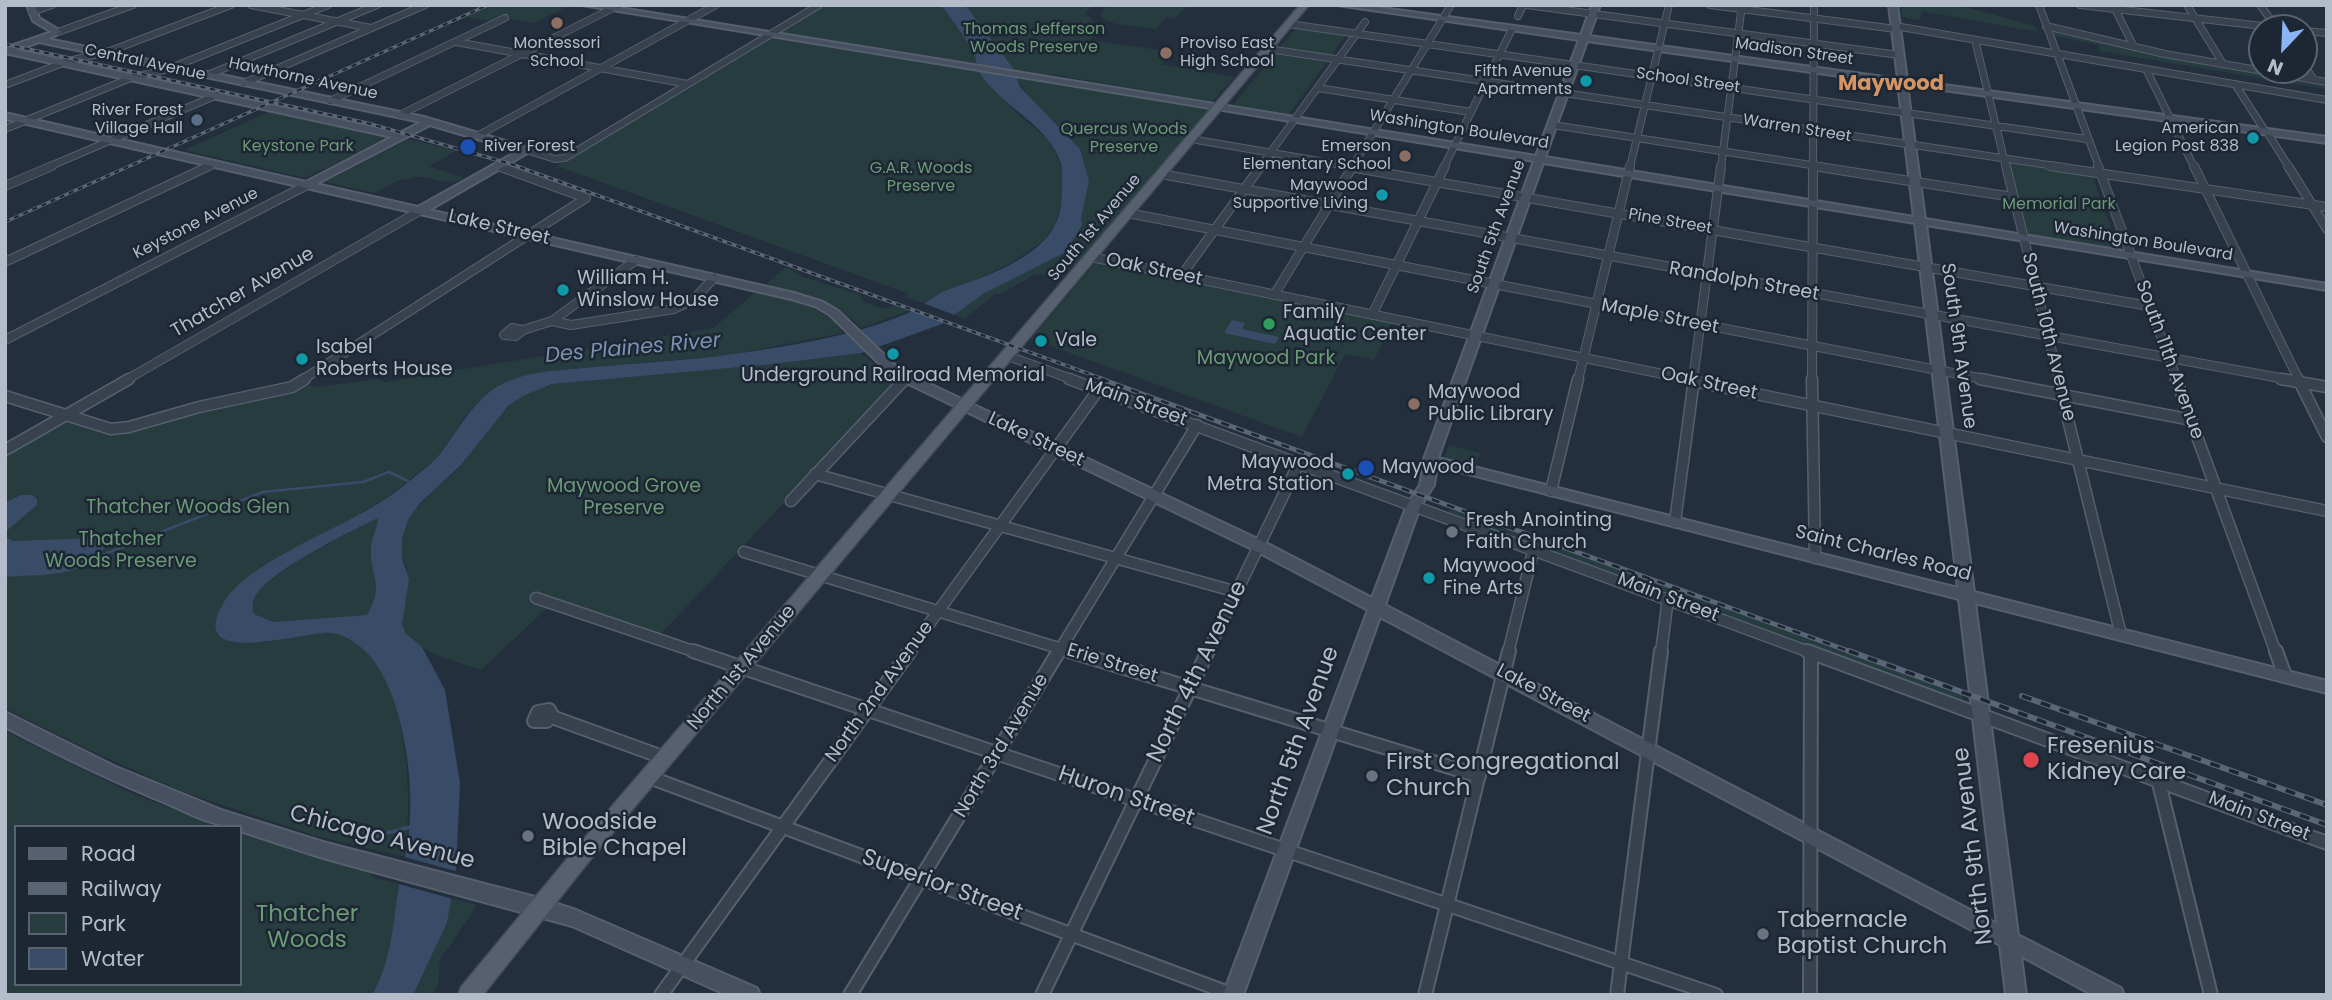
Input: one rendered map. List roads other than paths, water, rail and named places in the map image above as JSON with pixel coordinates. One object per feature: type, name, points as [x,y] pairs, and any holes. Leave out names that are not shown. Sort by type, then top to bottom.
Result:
[{"type":"main road","name":"South 1st Avenue","points":[[1018,343],[1305,5]]},
{"type":"main road","name":"North 1st Avenue","points":[[470,995],[539,906],[1018,343]]},
{"type":"street","points":[[52,5],[31,9],[40,22],[58,32]]},
{"type":"street","points":[[6,50],[133,5]]},
{"type":"street","points":[[5,85],[65,62],[102,53],[231,5]]},
{"type":"street","points":[[251,5],[372,28]]},
{"type":"street","points":[[5,129],[328,5]]},
{"type":"street","points":[[208,75],[377,5]]},
{"type":"street","points":[[244,83],[425,5]]},
{"type":"street","name":"Washington Boulevard","points":[[586,5],[615,7],[687,22],[2327,287]]},
{"type":"street","points":[[478,135],[716,5]]},
{"type":"street","points":[[456,42],[688,84],[819,5]]},
{"type":"street","name":"Madison Street","points":[[1341,5],[2327,140]]},
{"type":"street","points":[[1274,295],[1451,5]]},
{"type":"street","points":[[1518,16],[1525,5],[1595,10],[1665,24],[1899,55]]},
{"type":"street","points":[[1551,491],[1669,5]]},
{"type":"street","points":[[1710,5],[1895,27],[2327,100]]},
{"type":"street","points":[[1814,5],[1812,406],[1815,558]]},
{"type":"street","name":"South 9th Avenue","points":[[1893,5],[1980,692]]},
{"type":"street","name":"South 11th Avenue","points":[[2039,5],[2285,676]]},
{"type":"street","points":[[2080,5],[2248,24]]},
{"type":"street","points":[[2187,5],[2222,64]]},
{"type":"street","points":[[400,115],[615,7]]},
{"type":"street","points":[[1675,523],[1742,7]]},
{"type":"street","points":[[2114,7],[2134,47]]},
{"type":"street","name":"South 5th Avenue","points":[[1419,489],[1432,470],[1430,460],[1595,10]]},
{"type":"street","points":[[331,101],[505,18]]},
{"type":"street","points":[[1181,276],[1365,22]]},
{"type":"street","name":"School Street","points":[[1289,24],[2087,139]]},
{"type":"street","points":[[2046,26],[2134,47],[2248,69]]},
{"type":"street","points":[[1372,315],[1512,29]]},
{"type":"street","name":"Hawthorne Avenue","points":[[38,39],[429,121],[558,159],[688,84]]},
{"type":"street","name":"South 10th Avenue","points":[[1975,40],[2122,635]]},
{"type":"street","name":"Warren Street","points":[[1268,49],[2327,207]]},
{"type":"street","name":"Central Avenue","points":[[6,50],[401,136]]},
{"type":"street","points":[[2146,69],[2327,437]]},
{"type":"street","points":[[2235,84],[2327,229]]},
{"type":"street","points":[[1318,88],[1471,112]]},
{"type":"street","points":[[5,187],[217,95]]},
{"type":"street","name":"Lake Street","points":[[5,116],[806,299],[829,309],[888,369],[1259,546],[2114,995]]},
{"type":"street","name":"Keystone Avenue","points":[[5,340],[429,121]]},
{"type":"street","points":[[1553,125],[2013,197]]},
{"type":"street","name":"Pine Street","points":[[1191,139],[2149,306]]},
{"type":"street","name":"Thatcher Avenue","points":[[5,450],[526,149]]},
{"type":"street","points":[[5,262],[213,164]]},
{"type":"street","points":[[5,396],[111,429],[129,427],[199,407],[298,384],[586,198],[498,166]]},
{"type":"street","name":"Randolph Street","points":[[1161,174],[2327,387]]},
{"type":"street","name":"Maple Street","points":[[1128,213],[2192,420]]},
{"type":"street","name":"Oak Street","points":[[1091,257],[2327,511]]},
{"type":"street","points":[[523,330],[552,321],[636,260]]},
{"type":"street","points":[[552,321],[571,325],[674,309],[693,300],[714,278]]},
{"type":"street","name":"Main Street","points":[[1008,356],[2327,843]]},
{"type":"street","points":[[791,501],[906,378]]},
{"type":"street","name":"North 2nd Avenue","points":[[661,995],[1098,389]]},
{"type":"street","name":"North 3rd Avenue","points":[[850,995],[1197,425]]},
{"type":"street","name":"Saint Charles Road","points":[[1430,460],[2327,687]]},
{"type":"street","name":"North 4th Avenue","points":[[1042,995],[1299,463]]},
{"type":"street","points":[[815,474],[1237,592]]},
{"type":"street","name":"North 5th Avenue","points":[[1233,995],[1419,489]]},
{"type":"street","points":[[1425,995],[1534,548]]},
{"type":"street","name":"Erie Street","points":[[744,552],[1479,776]]},
{"type":"street","name":"Huron Street","points":[[536,598],[1716,995]]},
{"type":"street","points":[[1617,995],[1668,598]]},
{"type":"street","points":[[1810,995],[1811,652]]},
{"type":"street","name":"North 9th Avenue","points":[[1980,692],[2017,995]]},
{"type":"street","points":[[552,717],[665,758]]},
{"type":"street","name":"Chicago Avenue","points":[[5,719],[73,755],[142,786],[293,841],[539,906],[750,995]]},
{"type":"street","name":"Superior Street","points":[[649,777],[1233,995]]},
{"type":"street","points":[[2158,779],[2211,995]]},
{"type":"water","points":[[940,5],[965,5],[1013,68],[1020,87],[1080,149],[1089,181],[1082,225],[1066,252],[983,294],[942,324],[861,353],[774,364],[552,384],[523,396],[508,406],[461,465],[420,503],[408,520],[402,538],[402,559],[409,579],[402,624],[406,634],[422,647],[445,690],[460,783],[456,870],[447,923],[413,995],[372,995],[384,968],[391,941],[410,812],[404,739],[390,692],[381,671],[369,655],[342,635],[318,634],[253,643],[233,642],[220,636],[216,623],[224,602],[236,587],[275,559],[369,509],[407,483],[441,453],[472,410],[501,384],[522,376],[558,370],[715,356],[843,334],[906,314],[946,291],[1010,265],[1037,247],[1055,225],[1059,214],[1062,193],[1061,164],[1055,150],[1036,127],[989,85],[978,70],[975,56],[968,44]],"holes":[[[378,519],[371,546],[376,587],[373,604],[367,615],[274,622],[254,614],[255,596],[278,574],[330,542]]]},
{"type":"water","points":[[1232,320],[1245,323],[1242,329],[1279,337],[1275,344],[1224,333]]},
{"type":"water","points":[[21,495],[32,495],[37,499],[37,505],[5,532],[5,503]]},
{"type":"water","points":[[5,537],[13,541],[98,538],[104,548],[95,558],[73,570],[46,575],[5,577]]},
{"type":"waterway","points":[[97,557],[263,492],[363,482],[389,472],[408,481]]},
{"type":"waterway","points":[[373,837],[410,827]]},
{"type":"railway","points":[[272,102],[488,5]]},
{"type":"railway","points":[[5,44],[272,102]]},
{"type":"railway","points":[[5,222],[272,102]]},
{"type":"railway","points":[[272,102],[367,123],[511,164],[1106,380]]},
{"type":"railway","points":[[1101,379],[1854,653]]},
{"type":"railway","points":[[1849,651],[2327,825]]},
{"type":"railway","points":[[2022,696],[2327,805]]},
{"type":"place","name":"Montessori School","points":[[557,23]]},
{"type":"place","name":"Proviso East High School","points":[[1166,53]]},
{"type":"place","name":"Fifth Avenue Apartments","points":[[1586,81]]},
{"type":"place","name":"River Forest Village Hall","points":[[197,120]]},
{"type":"place","name":"American Legion Post 838","points":[[2253,138]]},
{"type":"place","name":"River Forest","points":[[468,147]]},
{"type":"place","name":"Emerson Elementary School","points":[[1405,156]]},
{"type":"place","name":"Maywood Supportive Living","points":[[1382,195]]},
{"type":"place","name":"William H. Winslow House","points":[[563,290]]},
{"type":"place","name":"Family Aquatic Center","points":[[1269,324]]},
{"type":"place","name":"Vale","points":[[1041,341]]},
{"type":"place","name":"Underground Railroad Memorial","points":[[893,354]]},
{"type":"place","name":"Isabel Roberts House","points":[[302,359]]},
{"type":"place","name":"Maywood Public Library","points":[[1414,404]]},
{"type":"place","name":"Maywood","points":[[1366,468]]},
{"type":"place","name":"Maywood Metra Station","points":[[1348,474]]},
{"type":"place","name":"Fresh Anointing Faith Church","points":[[1452,532]]},
{"type":"place","name":"Maywood Fine Arts","points":[[1429,578]]},
{"type":"place","name":"Fresenius Kidney Care","points":[[2031,760]]},
{"type":"place","name":"First Congregational Church","points":[[1372,776]]},
{"type":"place","name":"Woodside Bible Chapel","points":[[528,836]]},
{"type":"place","name":"Tabernacle Baptist Church","points":[[1763,934]]},
{"type":"district","name":"Maywood","points":[[1891,85]]},
{"type":"park label","name":"Thomas Jefferson Woods Preserve","points":[[1034,39]]},
{"type":"park label","name":"Quercus Woods Preserve","points":[[1124,139]]},
{"type":"park label","name":"Keystone Park","points":[[298,147]]},
{"type":"park label","name":"G.A.R. Woods Preserve","points":[[921,178]]},
{"type":"park label","name":"Memorial Park","points":[[2059,205]]},
{"type":"park label","name":"Maywood Park","points":[[1266,359]]},
{"type":"park label","name":"Maywood Grove Preserve","points":[[624,498]]},
{"type":"park label","name":"Thatcher Woods Glen","points":[[188,508]]},
{"type":"park label","name":"Thatcher Woods Preserve","points":[[121,551]]},
{"type":"park label","name":"Thatcher Woods","points":[[307,928]]},
{"type":"water label","name":"Des Plaines River","points":[[633,349]]}]
